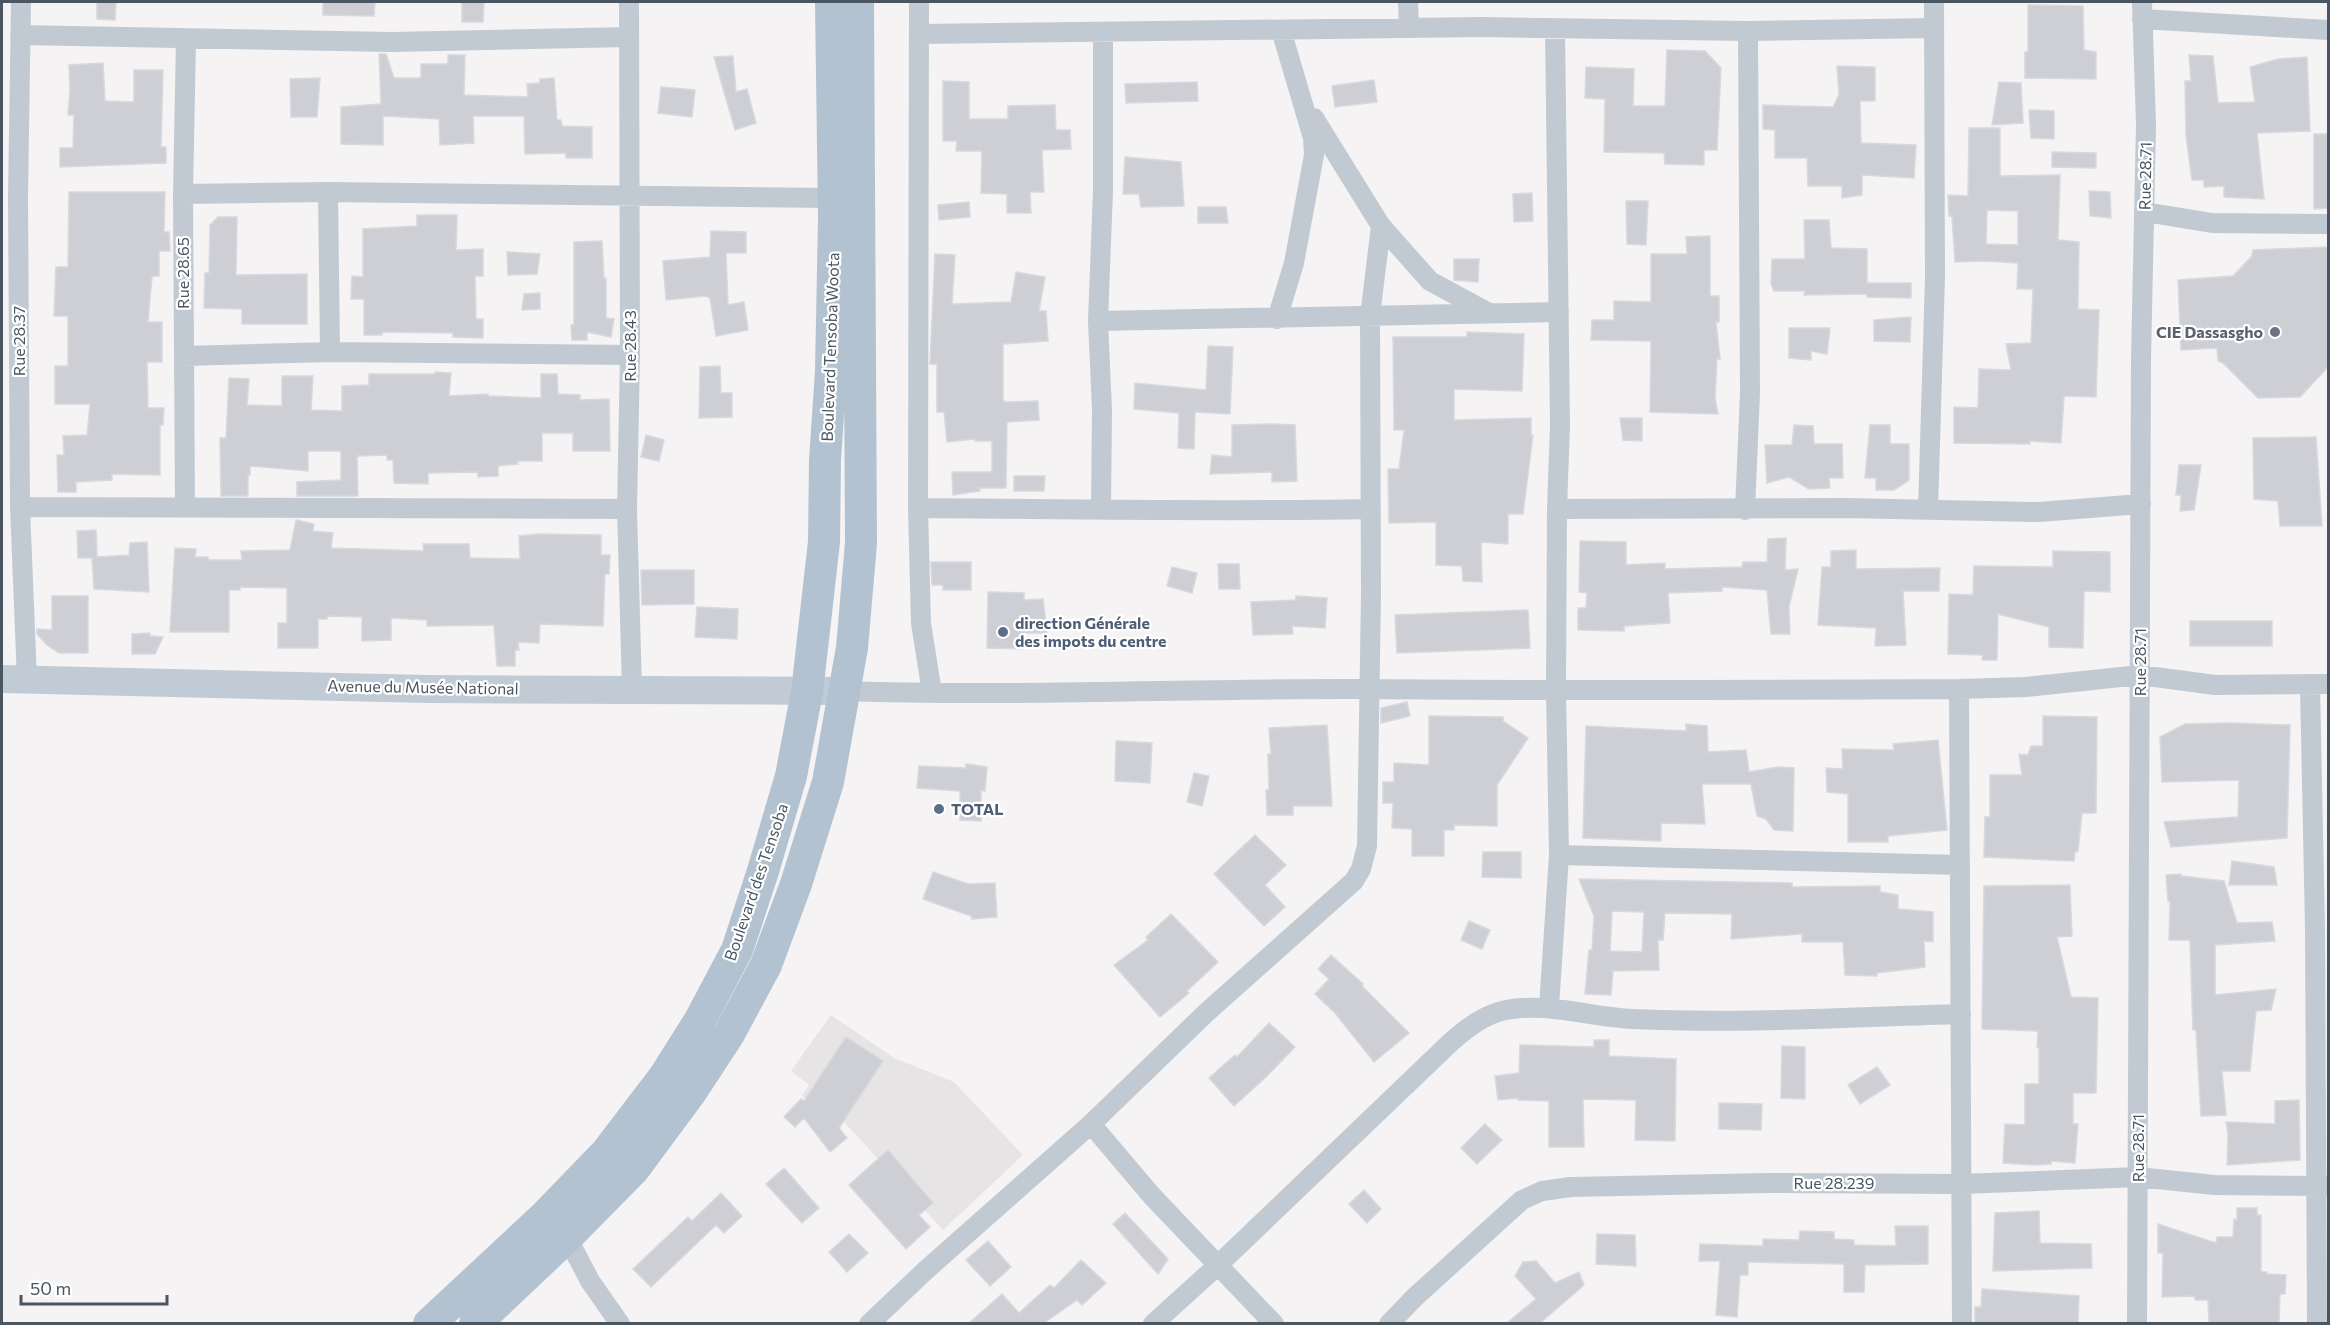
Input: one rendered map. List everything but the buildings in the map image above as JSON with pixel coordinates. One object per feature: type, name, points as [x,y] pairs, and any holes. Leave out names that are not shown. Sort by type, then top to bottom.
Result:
[{"type":"main road","name":"Boulevard Tensoba Woota","points":[[807,692],[825,542],[825,459],[831,371],[833,198],[831,2]]},
{"type":"main road","name":"Boulevard Tensoba Woota","points":[[844,691],[852,648],[861,543],[858,2]]},
{"type":"main road","points":[[476,1323],[567,1237],[634,1169],[691,1092],[729,1035],[766,965],[796,884],[828,782],[844,691]]},
{"type":"main road","name":"Boulevard des Tensoba","points":[[429,1323],[546,1215],[606,1153],[664,1077],[700,1020],[737,950],[791,776],[807,692]]},
{"type":"street","name":"Rue 28.37","points":[[14,680],[20,507],[10,198],[21,2]]},
{"type":"street","name":"Rue 28.43","points":[[628,2],[630,355],[627,509],[632,690]]},
{"type":"street","points":[[919,2],[918,508],[921,623],[932,693]]},
{"type":"street","points":[[1408,2],[1408,28]]},
{"type":"street","points":[[1928,510],[1935,278],[1934,2]]},
{"type":"street","points":[[2142,10],[2328,30]]},
{"type":"street","name":"Rue 28.71","points":[[2137,1323],[2140,504],[2146,124],[2142,10]]},
{"type":"street","points":[[919,34],[1408,28],[1748,31],[1933,28]]},
{"type":"street","points":[[1549,1007],[1559,855],[1556,690],[1560,426],[1555,28]]},
{"type":"street","points":[[1277,319],[1294,263],[1314,155],[1313,138],[1281,30]]},
{"type":"street","points":[[1745,510],[1750,393],[1748,31]]},
{"type":"street","points":[[1101,508],[1102,410],[1098,321],[1103,191],[1103,32]]},
{"type":"street","points":[[20,35],[392,42],[629,37]]},
{"type":"street","name":"Rue 28.65","points":[[185,507],[183,194],[186,39]]},
{"type":"street","points":[[1303,101],[1381,226],[1430,281],[1490,313]]},
{"type":"street","points":[[183,194],[328,192],[833,198]]},
{"type":"street","points":[[328,192],[330,352]]},
{"type":"street","points":[[2145,212],[2212,223],[2328,224]]},
{"type":"street","points":[[869,1323],[1091,1124],[1207,1011],[1354,881],[1361,869],[1367,846],[1370,689],[1370,316],[1381,226]]},
{"type":"street","points":[[1098,321],[1559,312]]},
{"type":"street","points":[[184,356],[330,352],[630,355]]},
{"type":"street","points":[[1557,509],[2039,512],[2140,504]]},
{"type":"street","points":[[20,507],[627,509]]},
{"type":"street","points":[[918,508],[1235,511],[1369,509]]},
{"type":"street","points":[[844,691],[932,693],[1370,689],[1458,692],[1959,689],[2026,687],[2140,675],[2215,685],[2319,685],[2314,829],[2323,1186],[2317,1323]]},
{"type":"street","name":"Avenue du Musée National","points":[[14,680],[428,689],[844,691]]},
{"type":"street","points":[[1959,689],[1962,1323]]},
{"type":"street","points":[[1559,855],[1960,865]]},
{"type":"street","points":[[1153,1323],[1218,1266],[1472,1024],[1504,1010],[1549,1007],[1630,1019],[1756,1020],[1961,1014]]},
{"type":"street","points":[[1091,1124],[1152,1196],[1274,1323]]},
{"type":"street","name":"Rue 28.239","points":[[1389,1323],[1415,1296],[1522,1200],[1542,1191],[1571,1187],[1768,1183],[1962,1184],[2138,1177],[2214,1185],[2323,1186]]},
{"type":"street","points":[[567,1237],[590,1281],[620,1323]]},
{"type":"shaded area","points":[[831,1015],[894,1058],[954,1082],[1023,1155],[943,1230],[845,1123],[802,1096],[809,1085],[791,1071]]},
{"type":"place","name":"CIE Dassasgho","points":[[2275,332]]},
{"type":"place","name":"direction Générale des impots du centre","points":[[1003,632]]},
{"type":"place","name":"TOTAL","points":[[939,809]]}]
